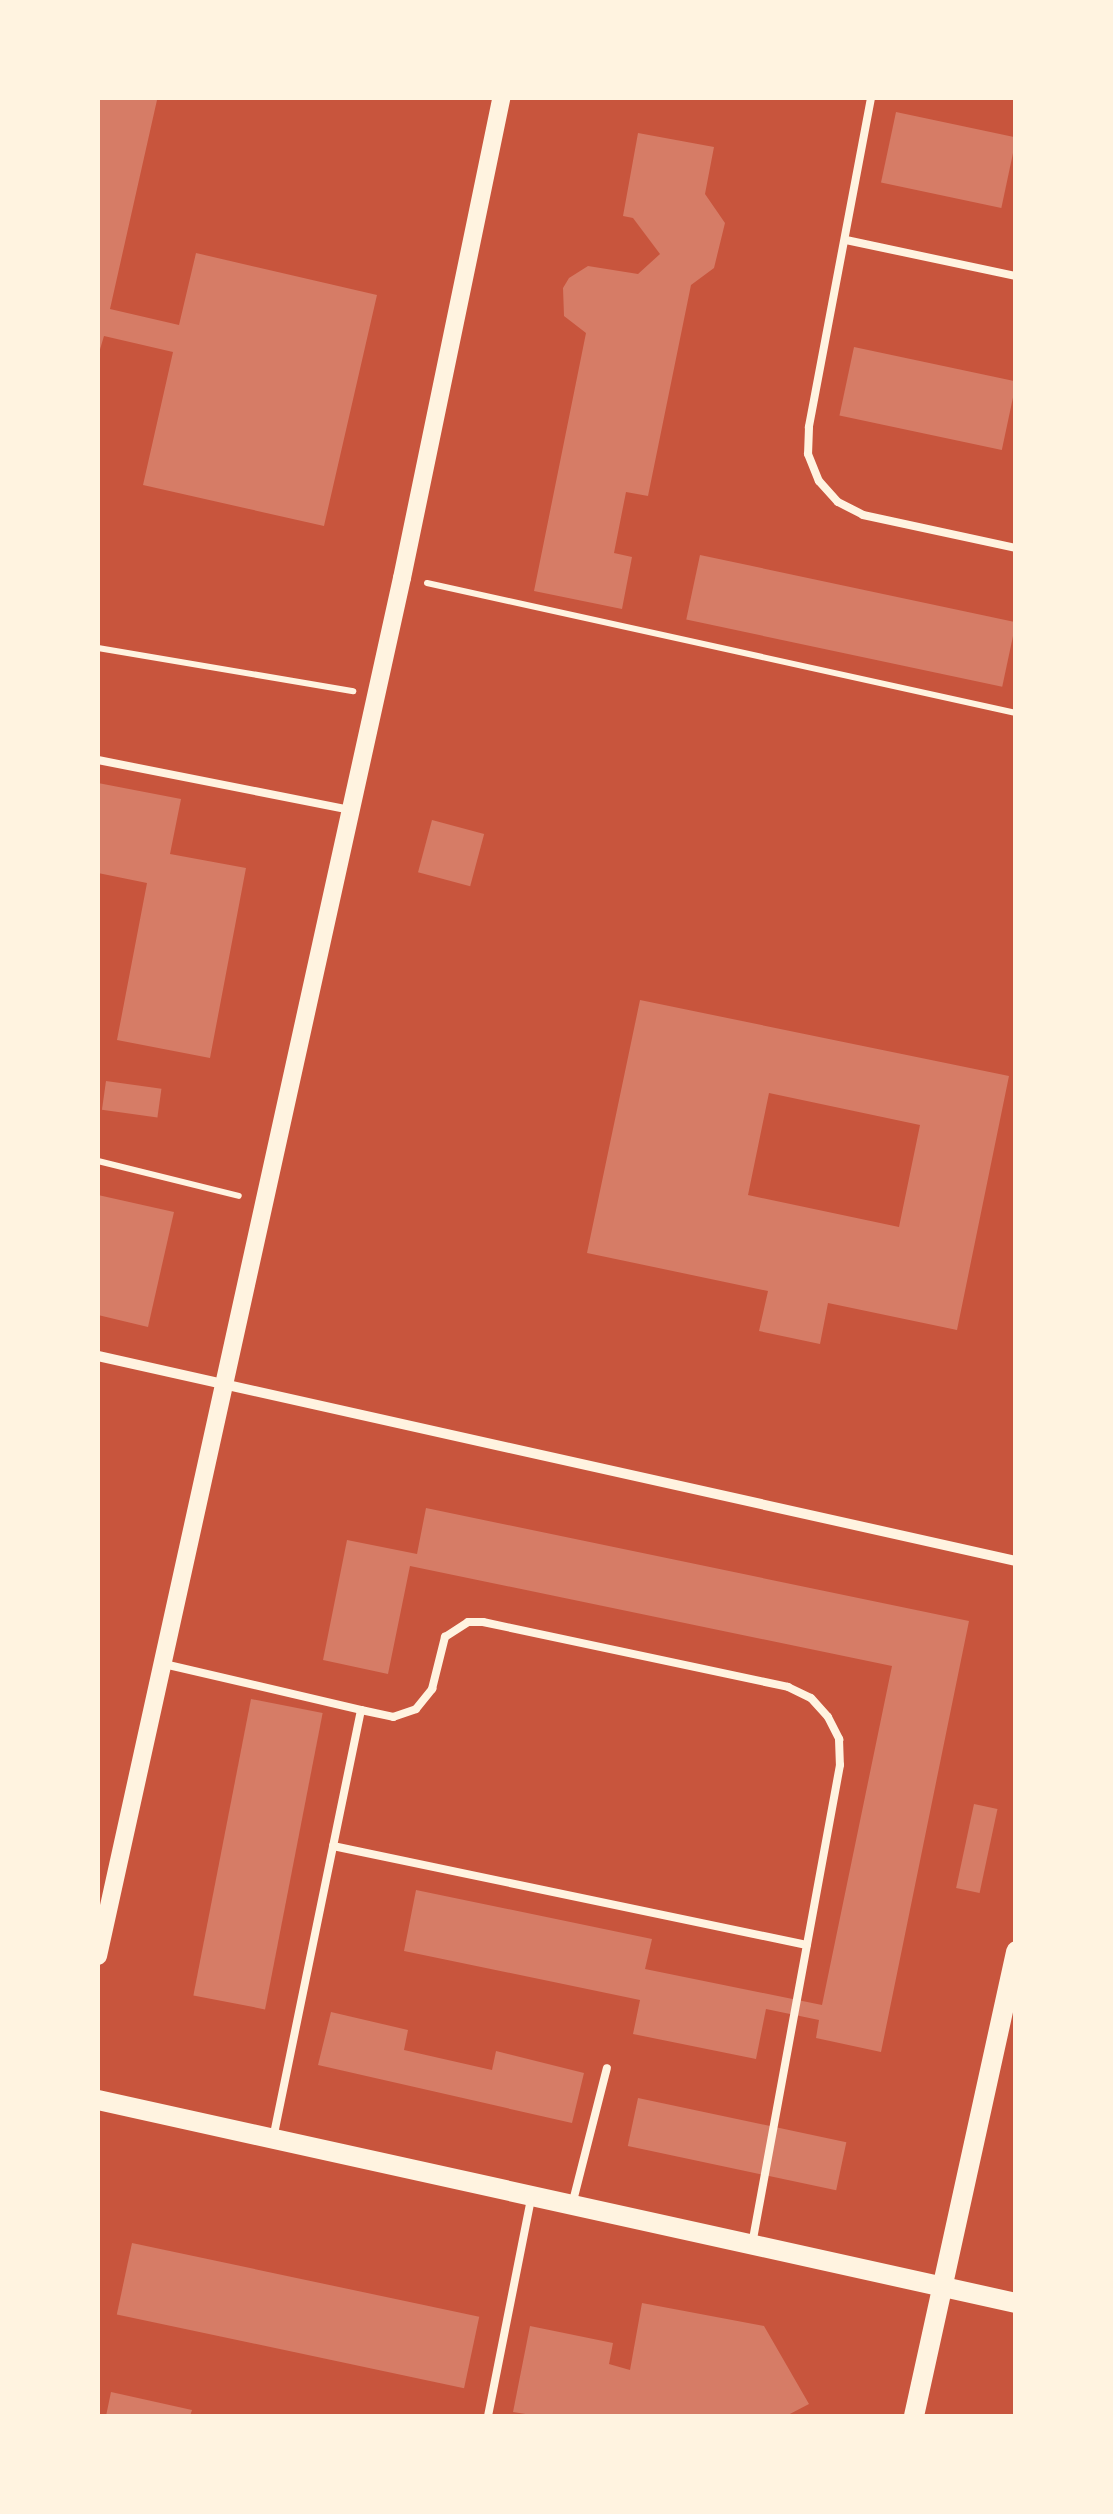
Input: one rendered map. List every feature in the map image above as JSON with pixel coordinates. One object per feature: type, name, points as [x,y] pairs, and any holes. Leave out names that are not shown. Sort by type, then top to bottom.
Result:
[{"type":"main road","points":[[914,2416],[1010,1999],[1016,1951]]},
{"type":"main road","points":[[98,2100],[1016,2304]]},
{"type":"street","points":[[98,1956],[402,578],[501,98]]},
{"type":"street","points":[[98,1356],[1016,1560]]},
{"type":"lane","points":[[871,98],[809,428],[808,454],[819,482],[838,502],[864,515],[1016,548]]},
{"type":"lane","points":[[846,240],[1016,276]]},
{"type":"lane","points":[[98,760],[351,810]]},
{"type":"lane","points":[[164,1664],[393,1716],[416,1709],[432,1688],[445,1637],[468,1622],[788,1687],[811,1698],[839,1738],[840,1765],[752,2246]]},
{"type":"lane","points":[[273,2139],[361,1710]]},
{"type":"lane","points":[[333,1846],[807,1945]]},
{"type":"lane","points":[[572,2206],[607,2068]]},
{"type":"lane","points":[[488,2416],[532,2194]]},
{"type":"path","points":[[402,578],[1016,712]]},
{"type":"path","points":[[98,648],[376,695]]},
{"type":"path","points":[[98,1161],[265,1203]]},
{"type":"building","points":[[98,98],[157,100],[110,309],[179,325],[196,253],[377,295],[324,526],[143,485],[173,352],[104,336],[98,356]]},
{"type":"building","points":[[896,112],[1016,138],[1001,208],[881,182]]},
{"type":"building","points":[[638,133],[714,147],[705,194],[725,223],[714,268],[691,285],[648,496],[626,492],[614,553],[632,557],[622,609],[534,591],[586,333],[564,316],[563,288],[569,278],[588,266],[638,274],[660,254],[633,218],[623,216]]},
{"type":"building","points":[[854,347],[1016,381],[1002,450],[839,415]]},
{"type":"building","points":[[700,555],[1016,622],[1002,687],[686,620]]},
{"type":"building","points":[[98,783],[181,799],[170,854],[246,868],[210,1058],[117,1040],[147,883],[98,873]]},
{"type":"building","points":[[432,820],[484,834],[470,886],[418,872]]},
{"type":"building","points":[[640,1000],[1009,1076],[957,1330],[828,1303],[820,1344],[759,1331],[768,1291],[587,1253]],"holes":[[[769,1093],[920,1125],[899,1227],[748,1195]]]},
{"type":"building","points":[[106,1081],[161,1089],[157,1118],[102,1110]]},
{"type":"building","points":[[98,1195],[174,1212],[148,1327],[98,1315]]},
{"type":"building","points":[[426,1508],[969,1621],[881,2052],[816,2038],[819,2020],[766,2009],[756,2059],[633,2034],[640,2000],[404,1951],[416,1890],[652,1939],[645,1969],[822,2005],[892,1666],[410,1566],[388,1674],[323,1660],[347,1540],[417,1554]]},
{"type":"building","points":[[251,1699],[323,1713],[265,2009],[193,1995]]},
{"type":"building","points":[[974,1804],[997,1809],[980,1893],[956,1888]]},
{"type":"building","points":[[331,2012],[408,2030],[404,2050],[492,2070],[496,2051],[584,2073],[572,2123],[318,2065]]},
{"type":"building","points":[[638,2098],[846,2142],[836,2190],[628,2146]]},
{"type":"building","points":[[132,2243],[479,2317],[464,2388],[117,2314]]},
{"type":"building","points":[[642,2303],[764,2326],[809,2404],[786,2416],[538,2416],[513,2412],[530,2326],[613,2343],[609,2364],[630,2370]]},
{"type":"building","points":[[111,2392],[192,2410],[190,2416],[106,2416]]}]
